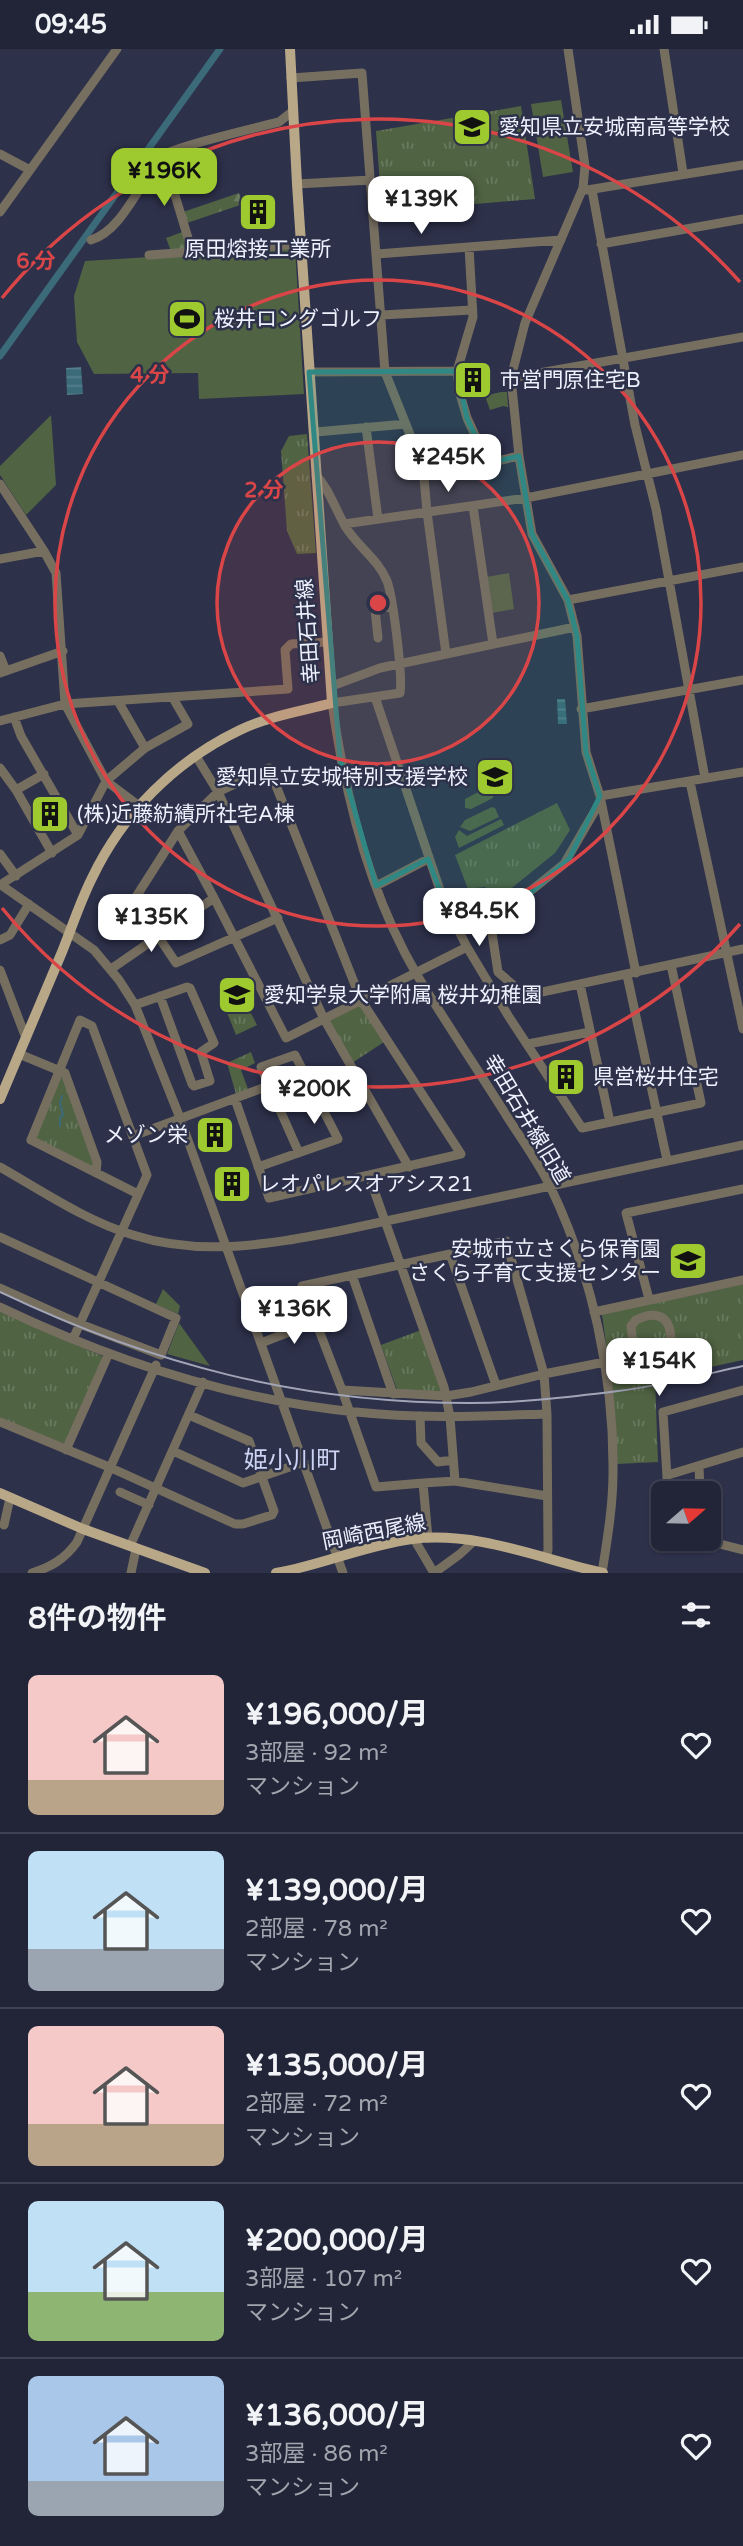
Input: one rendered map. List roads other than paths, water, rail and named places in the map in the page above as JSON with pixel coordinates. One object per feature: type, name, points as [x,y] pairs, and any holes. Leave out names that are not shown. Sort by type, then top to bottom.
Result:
[{"type":"main road","name":"幸田石井線","points":[[0,1100],[92,876],[121,827],[138,805],[174,772],[241,729],[332,703],[290,49]]},
{"type":"main road","points":[[5,1496],[83,1529],[205,1573]]},
{"type":"main road","name":"岡崎西尾線","points":[[276,1573],[414,1539],[428,1538],[474,1541],[602,1573]]},
{"type":"street","points":[[568,49],[587,189],[601,244],[639,445],[669,581],[705,778]]},
{"type":"street","points":[[664,49],[683,173]]},
{"type":"street","points":[[0,212],[112,51]]},
{"type":"street","points":[[291,79],[362,73],[385,372],[423,467],[446,654]]},
{"type":"street","points":[[91,240],[98,238],[114,224],[167,152],[279,122],[293,111]]},
{"type":"street","points":[[0,154],[30,170]]},
{"type":"street","points":[[163,156],[192,251]]},
{"type":"street","points":[[587,189],[743,165]]},
{"type":"street","points":[[297,184],[371,180]]},
{"type":"street","points":[[587,189],[561,240],[525,323],[511,378],[519,456],[532,534],[568,600],[575,627],[586,752],[600,799],[667,1160]]},
{"type":"street","points":[[601,244],[743,219]]},
{"type":"street","points":[[377,254],[561,240]]},
{"type":"street","points":[[149,255],[301,244]]},
{"type":"street","points":[[469,247],[473,317],[457,371],[460,394],[467,418],[488,463],[519,456]]},
{"type":"street","points":[[382,315],[472,310]]},
{"type":"street","points":[[511,378],[743,337]]},
{"type":"street","points":[[310,372],[457,371]]},
{"type":"street","points":[[316,432],[406,424]]},
{"type":"street","points":[[366,427],[378,519]]},
{"type":"street","points":[[344,524],[526,498],[743,455]]},
{"type":"street","points":[[316,475],[324,484],[352,537],[369,553],[387,582],[400,663],[400,693],[332,703]]},
{"type":"street","points":[[0,484],[44,551],[58,580],[65,704],[106,781],[138,805]]},
{"type":"street","points":[[473,506],[493,644]]},
{"type":"street","points":[[0,559],[44,551]]},
{"type":"street","points":[[568,600],[743,567]]},
{"type":"street","points":[[378,638],[375,609],[391,606]]},
{"type":"street","points":[[332,686],[380,667],[575,627]]},
{"type":"street","points":[[0,721],[65,704],[288,689],[285,650],[292,644],[328,642]]},
{"type":"street","points":[[0,656],[3,672],[62,651]]},
{"type":"street","points":[[581,709],[743,680]]},
{"type":"street","points":[[374,697],[443,902],[500,1001],[582,1128],[701,1103],[671,965]]},
{"type":"street","points":[[173,698],[188,724],[145,748],[106,781],[78,835],[1,885],[94,950],[111,969],[135,1005],[180,1118],[343,1573]]},
{"type":"street","points":[[118,701],[145,748]]},
{"type":"street","name":"幸田石井線旧道","points":[[332,703],[340,759],[350,802],[390,922],[416,973],[549,1185],[580,1261],[604,1362],[611,1417],[613,1475],[602,1573]]},
{"type":"street","points":[[14,717],[21,736],[78,835]]},
{"type":"street","points":[[196,756],[218,792],[324,1019],[409,1167]]},
{"type":"street","points":[[0,768],[16,790],[52,853]]},
{"type":"street","points":[[235,1098],[269,1198],[461,1154],[361,1000],[269,768],[218,792],[178,831],[134,899],[176,963],[278,918]]},
{"type":"street","points":[[600,799],[743,772]]},
{"type":"street","points":[[16,790],[44,774]]},
{"type":"street","points":[[690,782],[727,953],[739,990],[743,1029]]},
{"type":"street","points":[[490,920],[507,913],[564,864],[600,799]]},
{"type":"street","points":[[178,831],[286,1038],[467,947]]},
{"type":"street","points":[[0,854],[16,876]]},
{"type":"street","points":[[376,886],[428,859]]},
{"type":"street","points":[[111,969],[214,898]]},
{"type":"street","points":[[443,902],[482,900],[490,920],[498,972],[526,996]]},
{"type":"street","points":[[0,940],[10,935],[29,904]]},
{"type":"street","points":[[500,1001],[743,949]]},
{"type":"street","points":[[0,970],[26,1038]]},
{"type":"street","points":[[580,985],[610,1122]]},
{"type":"street","points":[[135,1005],[160,996],[187,987],[190,988],[214,1043],[201,1052],[210,1081],[194,1086],[192,1084],[160,996]]},
{"type":"street","points":[[73,1339],[147,1175],[91,1024],[78,1021],[31,1140],[138,1193]]},
{"type":"street","points":[[528,1044],[590,1032]]},
{"type":"street","points":[[19,1054],[65,1073],[97,1162],[96,1173]]},
{"type":"street","points":[[258,1167],[299,1153],[338,1139],[295,1055],[261,1066],[299,1153]]},
{"type":"street","points":[[133,1136],[268,1086]]},
{"type":"street","points":[[0,1167],[86,1215],[121,1231],[180,1245],[225,1248],[285,1241],[743,1145]]},
{"type":"street","points":[[369,1176],[446,1395],[455,1481]]},
{"type":"street","points":[[649,1299],[626,1213],[743,1189]]},
{"type":"street","points":[[0,1237],[176,1318],[162,1355],[72,1549],[47,1571],[32,1573]]},
{"type":"street","points":[[546,1558],[548,1551],[547,1414],[544,1374],[506,1241],[302,1286],[376,1487],[455,1481],[547,1496]]},
{"type":"street","points":[[450,1254],[496,1385]]},
{"type":"street","points":[[352,1275],[393,1394]]},
{"type":"street","points":[[594,1312],[743,1280]]},
{"type":"street","points":[[0,1288],[80,1324],[162,1355]]},
{"type":"street","points":[[0,1307],[109,1353],[203,1382],[283,1402],[349,1411],[420,1416],[547,1414]]},
{"type":"street","points":[[615,1360],[623,1362],[648,1358],[662,1355],[671,1340],[666,1320],[661,1316],[636,1319],[631,1327],[633,1343],[638,1352],[648,1358]]},
{"type":"street","points":[[261,1343],[315,1322]]},
{"type":"street","points":[[342,1390],[446,1395],[471,1392],[615,1360],[633,1343]]},
{"type":"street","points":[[66,1450],[109,1353]]},
{"type":"street","points":[[131,1573],[133,1548],[149,1505],[203,1382]]},
{"type":"street","points":[[668,1481],[663,1412],[743,1390]]},
{"type":"street","points":[[0,1422],[240,1525],[272,1515],[274,1511],[249,1441],[190,1415]]},
{"type":"street","points":[[420,1416],[421,1443],[438,1462],[453,1460]]},
{"type":"street","points":[[173,1451],[243,1483],[304,1462]]},
{"type":"street","points":[[668,1475],[743,1452]]},
{"type":"street","points":[[699,1466],[700,1481]]},
{"type":"street","points":[[423,1483],[428,1538]]},
{"type":"street","points":[[120,1492],[149,1505]]},
{"type":"street","points":[[4,1525],[5,1496]]},
{"type":"street","points":[[414,1539],[436,1572],[474,1541]]},
{"type":"street","points":[[721,1544],[743,1550]]},
{"type":"water","points":[[81,367],[83,394],[67,395],[66,368]]},
{"type":"water","points":[[557,699],[565,699],[567,724],[558,724]]},
{"type":"waterway","points":[[0,356],[220,49]]},
{"type":"waterway","points":[[60,1126],[60,1118],[63,1115],[60,1103],[62,1096]]},
{"type":"railway","points":[[0,1292],[57,1318],[171,1359],[229,1375],[346,1396],[470,1403],[526,1401],[634,1389],[743,1366]]},
{"type":"place","name":"愛知県立安城南高等学校","points":[[472,127]]},
{"type":"place","name":"原田熔接工業所","points":[[258,212]]},
{"type":"place","name":"桜井ロングゴルフ","points":[[187,319]]},
{"type":"place","name":"市営門原住宅B","points":[[473,380]]},
{"type":"place","name":"愛知県立安城特別支援学校","points":[[495,777]]},
{"type":"place","name":"(株)近藤紡績所社宅A棟","points":[[50,814]]},
{"type":"place","name":"愛知学泉大学附属 桜井幼稚園","points":[[237,995]]},
{"type":"place","name":"県営桜井住宅","points":[[566,1077]]},
{"type":"place","name":"メゾン栄","points":[[215,1135]]},
{"type":"place","name":"レオパレスオアシス21","points":[[232,1184]]},
{"type":"place","name":"安城市立さくら保育園 さくら子育て支援センター","points":[[688,1261]]},
{"type":"district","name":"姫小川町","points":[[292,1460]]}]
